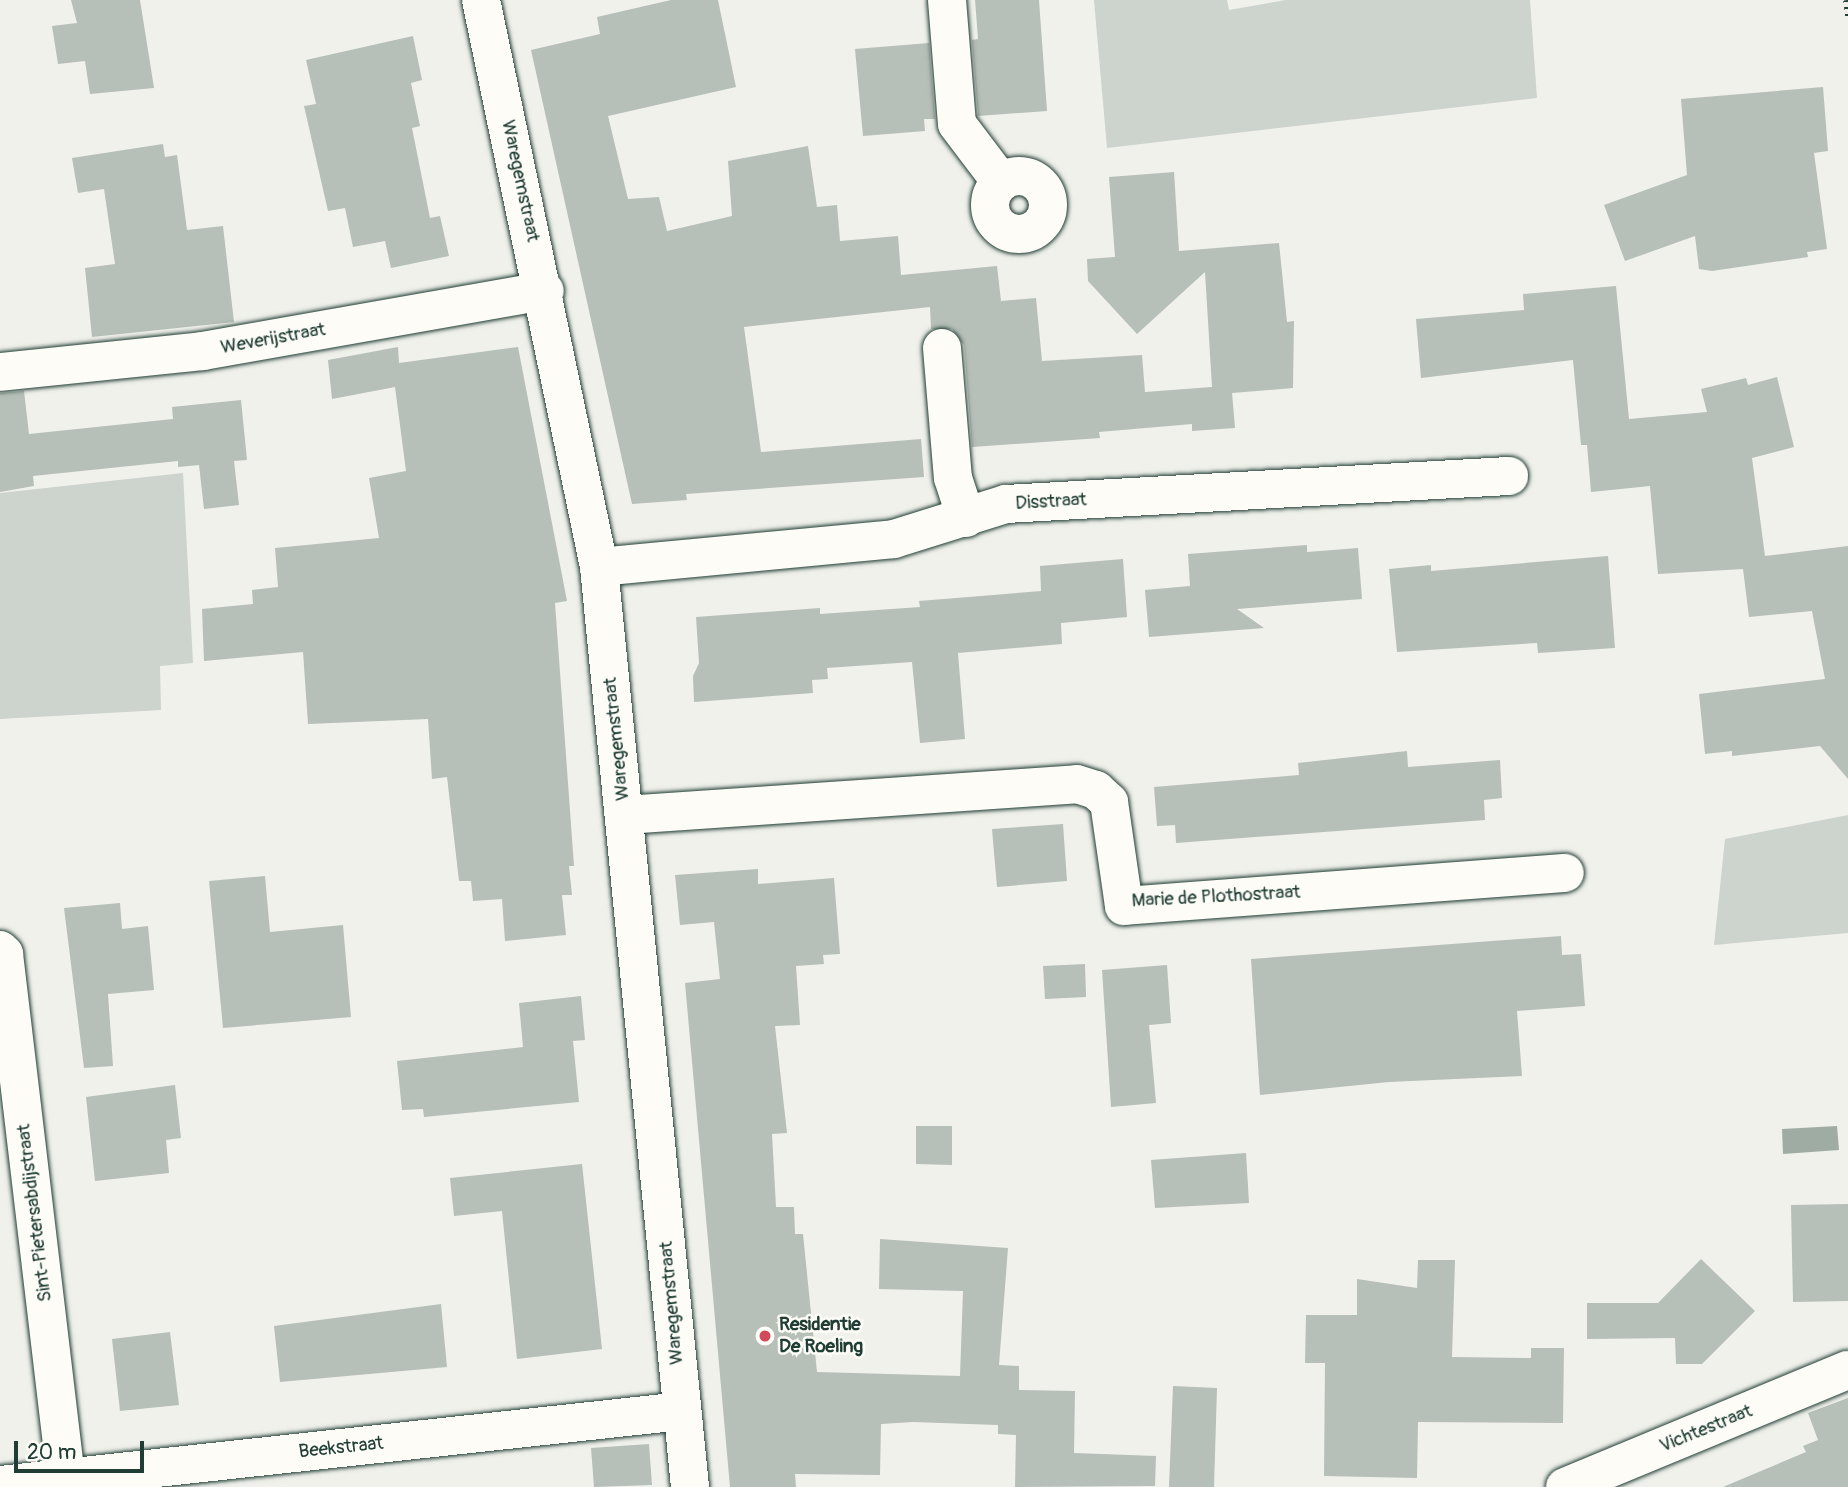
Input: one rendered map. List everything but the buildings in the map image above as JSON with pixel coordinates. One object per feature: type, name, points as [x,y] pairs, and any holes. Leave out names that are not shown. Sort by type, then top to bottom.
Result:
[{"type":"street","name":"Waregemstraat","points":[[481,0],[545,291],[599,567],[690,1487]]},
{"type":"street","points":[[947,0],[957,124],[1001,182]]},
{"type":"street","name":"Weverijstraat","points":[[0,372],[203,351],[545,291]]},
{"type":"street","points":[[942,348],[953,478],[966,518]]},
{"type":"street","name":"Disstraat","points":[[599,567],[894,538],[1006,504],[1509,476]]},
{"type":"street","name":"Marie de Plothostraat","points":[[625,815],[1077,784],[1096,790],[1110,802],[1124,906],[1564,873]]},
{"type":"street","name":"Sint-Pietersabdijstraat","points":[[0,950],[4,954],[66,1478]]},
{"type":"street","name":"Vichtestraat","points":[[1565,1487],[1848,1370]]},
{"type":"street","name":"Beekstraat","points":[[0,1485],[682,1411]]},
{"type":"path","points":[[1846,0],[1848,17]]},
{"type":"shaded area","points":[[1094,0],[1227,0],[1229,10],[1286,0],[1530,0],[1537,98],[1107,148]]},
{"type":"shaded area","points":[[183,473],[193,663],[160,666],[161,710],[0,719],[0,493]]},
{"type":"shaded area","points":[[1848,815],[1848,933],[1714,945],[1725,839]]},
{"type":"shaded area","points":[[1837,1126],[1839,1150],[1783,1154],[1782,1129]]},
{"type":"place","name":"Residentie De Roeling","points":[[765,1336]]}]
